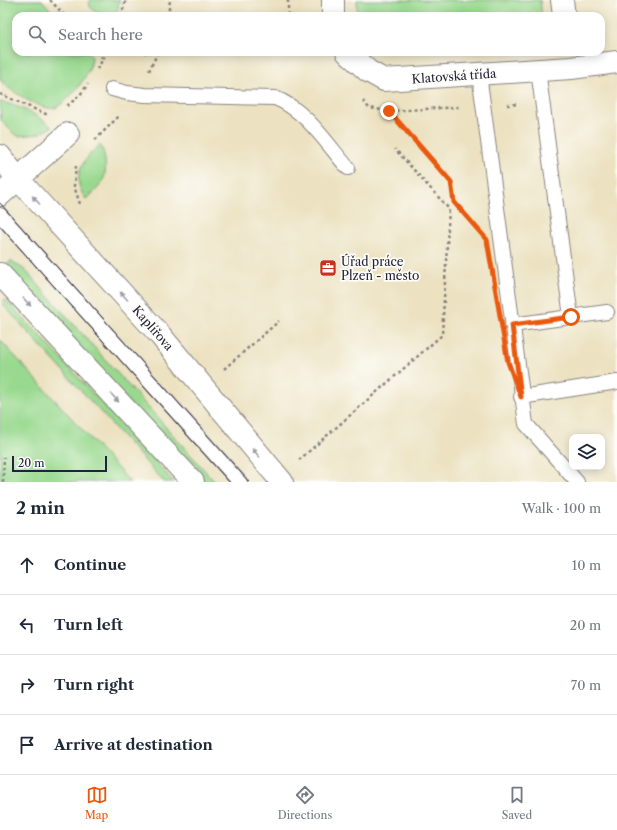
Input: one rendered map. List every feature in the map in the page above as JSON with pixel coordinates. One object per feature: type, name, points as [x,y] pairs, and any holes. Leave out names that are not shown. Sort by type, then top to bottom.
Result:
[{"type":"street","points":[[333,0],[333,12]]},
{"type":"street","points":[[562,0],[564,12]]},
{"type":"street","name":"Klatovská třída","points":[[351,56],[368,71],[384,80],[538,70],[570,60],[617,62]]},
{"type":"street","points":[[0,195],[68,134]]},
{"type":"street","name":"Kaplířova","points":[[0,156],[18,179],[287,474]]},
{"type":"street","points":[[0,274],[193,482]]},
{"type":"lane","points":[[538,70],[571,317]]},
{"type":"lane","points":[[479,74],[521,397],[526,424],[578,482]]},
{"type":"lane","points":[[112,89],[127,93],[146,95],[275,98],[289,103],[299,112],[348,168]]},
{"type":"lane","points":[[0,215],[240,482]]},
{"type":"lane","points":[[512,325],[607,312]]},
{"type":"lane","points":[[521,397],[617,382]]},
{"type":"path","points":[[50,0],[61,12]]},
{"type":"path","points":[[122,12],[126,0]]},
{"type":"path","points":[[168,12],[170,0]]},
{"type":"path","points":[[288,0],[288,12]]},
{"type":"path","points":[[94,75],[105,56]]},
{"type":"path","points":[[54,118],[80,94],[91,80]]},
{"type":"path","points":[[0,94],[54,118],[83,151],[76,166],[74,186],[79,203],[83,207]]},
{"type":"path","points":[[389,111],[451,182],[454,202],[478,229]]},
{"type":"path","points":[[287,474],[442,335],[449,209],[395,149]]},
{"type":"path","points":[[219,373],[279,321]]},
{"type":"path","points":[[3,482],[4,457]]},
{"type":"green space","points":[[0,0],[42,0],[52,12],[12,12],[12,56],[92,57],[88,71],[79,86],[68,99],[56,108],[42,106],[26,99],[0,80]]},
{"type":"green space","points":[[89,0],[120,0],[117,12],[96,12],[90,7]]},
{"type":"green space","points":[[357,0],[540,0],[542,12],[357,12]]},
{"type":"green space","points":[[0,102],[28,111],[52,127],[38,134],[19,136],[14,134],[1,120]]},
{"type":"green space","points":[[100,145],[105,158],[105,175],[99,186],[86,199],[79,184],[80,170],[83,163]]},
{"type":"green space","points":[[11,261],[25,270],[215,482],[201,482],[14,275],[8,263]]},
{"type":"green space","points":[[5,299],[174,482],[164,482],[8,310],[3,304]]},
{"type":"green space","points":[[0,340],[130,482],[0,482]]},
{"type":"tram line","points":[[0,203],[249,482]]},
{"type":"tram line","points":[[0,226],[229,482]]},
{"type":"place","name":"Úřad práce Plzeň - město","points":[[328,268]]},
{"type":"route","points":[[389,111],[451,182],[454,202],[487,240],[508,362],[521,397],[512,325],[571,317]]}]
